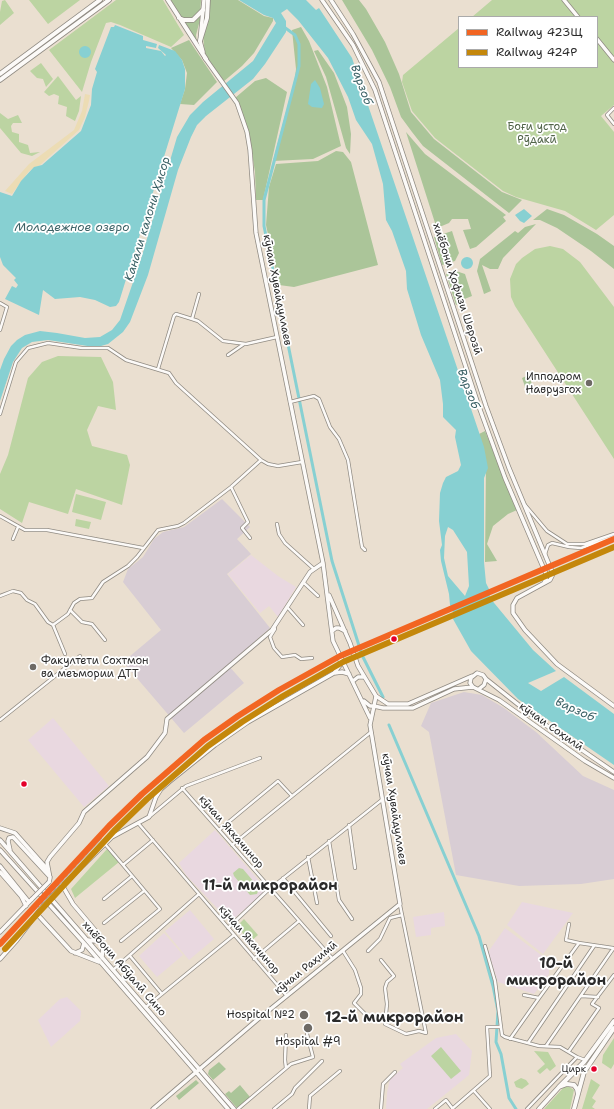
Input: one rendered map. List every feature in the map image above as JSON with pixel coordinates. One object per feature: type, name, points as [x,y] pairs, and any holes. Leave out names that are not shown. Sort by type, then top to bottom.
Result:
[{"type":"highway","points":[[0,74],[100,0]]},
{"type":"highway","points":[[0,80],[109,0]]},
{"type":"highway","points":[[168,0],[206,59]]},
{"type":"highway","points":[[200,41],[206,23],[209,7],[208,0]]},
{"type":"highway","points":[[179,17],[184,20],[193,20],[204,10]]},
{"type":"highway","points":[[539,1109],[585,1060],[614,1021]]},
{"type":"highway","points":[[574,1109],[584,1072],[614,1028]]},
{"type":"highway","points":[[559,1087],[571,1084],[577,1089],[578,1094]]},
{"type":"street","name":"кӯчаи Хувайдуллаев","points":[[204,0],[200,41],[206,59],[234,98],[241,114],[250,150],[256,234],[323,563],[328,592],[333,640],[363,700],[370,718],[371,732],[400,904]]},
{"type":"street","name":"хиёбони Ҳофизи Шерозӣ","points":[[331,0],[350,28],[375,73],[486,406],[553,575],[550,580],[514,601],[513,608],[516,617],[535,641],[557,664],[614,706]]},
{"type":"street","points":[[564,0],[577,16]]},
{"type":"street","name":"хиёбони Ҳофизи Шерозӣ","points":[[324,1],[345,32],[366,71],[403,177],[478,404],[517,506],[546,574],[546,580],[543,583]]},
{"type":"street","points":[[598,40],[614,60]]},
{"type":"street","points":[[614,108],[607,115],[614,124]]},
{"type":"street","points":[[403,177],[410,175]]},
{"type":"street","points":[[192,319],[199,294]]},
{"type":"street","points":[[0,303],[7,307],[0,330]]},
{"type":"street","points":[[158,369],[174,316],[176,314],[198,321],[223,341],[244,344],[277,338]]},
{"type":"street","points":[[0,414],[16,362],[28,348],[48,343],[82,348],[108,348],[126,360],[158,369],[171,375],[176,383],[261,460],[268,464],[278,466],[302,462]]},
{"type":"street","points":[[228,355],[244,344]]},
{"type":"street","points":[[290,402],[314,396],[319,399],[330,427],[339,439],[348,460],[362,547],[366,550]]},
{"type":"street","points":[[53,625],[70,610],[71,606],[77,601],[92,598],[103,582],[123,570],[133,561],[158,530],[181,525],[231,488],[261,460]]},
{"type":"street","points":[[231,488],[248,522],[242,528],[250,538]]},
{"type":"street","points":[[517,506],[524,504],[547,531],[565,543],[585,544],[614,534]]},
{"type":"street","points":[[0,516],[18,527],[29,530],[47,530],[143,548]]},
{"type":"street","points":[[277,524],[279,534],[285,543],[314,569]]},
{"type":"street","points":[[13,539],[18,527]]},
{"type":"street","points":[[545,554],[548,546],[552,543],[581,548],[614,537]]},
{"type":"street","points":[[50,880],[47,862],[79,823],[84,812],[147,757],[165,733],[167,719],[274,627],[314,569],[323,563]]},
{"type":"street","points":[[304,583],[318,596]]},
{"type":"street","points":[[0,596],[13,591],[21,593],[27,600],[34,604],[48,622],[53,625],[65,654]]},
{"type":"street","name":"кӯчаи Хувайдуллаев","points":[[328,592],[364,677],[376,696],[370,718]]},
{"type":"street","points":[[288,608],[303,625]]},
{"type":"street","points":[[70,610],[82,622],[92,624],[105,640]]},
{"type":"street","points":[[274,627],[275,629],[270,637],[274,648],[282,657],[295,655],[301,659],[312,658]]},
{"type":"street","points":[[332,631],[339,628],[345,631]]},
{"type":"street","points":[[0,720],[80,656]]},
{"type":"street","points":[[149,817],[161,789],[216,745],[248,722],[334,673],[341,664],[340,656]]},
{"type":"street","points":[[334,673],[342,672],[349,674]]},
{"type":"street","name":"кӯчаи Соҳилӣ","points":[[473,675],[480,673],[534,717],[614,772]]},
{"type":"street","points":[[473,675],[470,681],[473,687]]},
{"type":"street","points":[[376,696],[388,704],[408,704],[473,675]]},
{"type":"street","points":[[353,681],[358,677],[364,677]]},
{"type":"street","points":[[479,689],[484,685],[486,679]]},
{"type":"street","name":"кӯчаи Соҳилӣ","points":[[374,706],[383,708],[413,708],[454,689],[473,687],[479,689],[530,723],[585,762],[614,778]]},
{"type":"street","points":[[363,700],[370,706],[374,706]]},
{"type":"street","points":[[530,723],[534,717]]},
{"type":"street","points":[[232,845],[371,732]]},
{"type":"street","points":[[0,959],[17,940],[36,914],[62,885],[119,832],[138,824],[149,817],[182,788],[260,758]]},
{"type":"street","points":[[219,830],[278,782],[292,796]]},
{"type":"street","name":"кӯчаи Яккачинор","points":[[182,788],[332,958]]},
{"type":"street","points":[[228,928],[270,888],[383,798]]},
{"type":"street","name":"кӯчаи Якачинор","points":[[138,824],[286,995]]},
{"type":"street","points":[[349,825],[355,868]]},
{"type":"street","points":[[0,828],[15,833],[48,871]]},
{"type":"street","points":[[11,852],[8,841],[9,838],[14,837],[50,880]]},
{"type":"street","name":"хиёбони Абӯалӣ Сино","points":[[0,840],[86,942],[100,963],[228,1109]]},
{"type":"street","points":[[123,865],[153,840]]},
{"type":"street","points":[[329,841],[339,900],[352,919]]},
{"type":"street","points":[[105,844],[160,909],[121,941]]},
{"type":"street","name":"хиёбони Абӯалӣ Сино","points":[[0,850],[113,970],[234,1109]]},
{"type":"street","points":[[308,858],[317,903]]},
{"type":"street","points":[[40,863],[47,862]]},
{"type":"street","points":[[0,866],[31,900]]},
{"type":"street","points":[[0,872],[21,896],[26,906]]},
{"type":"street","points":[[104,899],[132,876]]},
{"type":"street","points":[[283,878],[331,936]]},
{"type":"street","points":[[1,930],[50,880]]},
{"type":"street","points":[[62,885],[73,904],[100,936],[103,944],[102,958]]},
{"type":"street","points":[[104,924],[144,891]]},
{"type":"street","points":[[113,970],[199,894]]},
{"type":"street","points":[[382,960],[394,976],[387,982],[385,987],[387,1004],[385,1024],[406,1034],[419,1031],[426,1033],[425,1021],[400,904]]},
{"type":"street","name":"кӯчаи Раҳимӣ","points":[[154,1106],[286,995],[400,904]]},
{"type":"street","points":[[36,914],[74,953],[100,963]]},
{"type":"street","points":[[368,951],[380,939],[390,918],[402,915]]},
{"type":"street","points":[[254,959],[299,921]]},
{"type":"street","points":[[545,1047],[614,949],[566,940],[569,924]]},
{"type":"street","points":[[145,1008],[234,935]]},
{"type":"street","points":[[74,953],[80,952],[86,942],[95,941],[99,939],[100,936]]},
{"type":"street","points":[[510,1039],[579,943]]},
{"type":"street","points":[[484,946],[495,981],[502,1035],[510,1039],[545,1047],[560,1047],[585,1060]]},
{"type":"street","points":[[528,1043],[594,946]]},
{"type":"street","points":[[342,950],[355,970],[361,988],[361,994],[354,1003],[367,1016]]},
{"type":"street","points":[[130,956],[162,994]]},
{"type":"street","points":[[569,1051],[599,1008],[592,1004],[614,975]]},
{"type":"street","points":[[524,995],[539,998]]},
{"type":"street","points":[[580,996],[598,997]]},
{"type":"street","points":[[435,1109],[446,1100],[453,1109],[490,1076],[487,1027],[500,1027]]},
{"type":"street","points":[[238,1109],[286,1068],[292,1064],[313,1057],[307,1034]]},
{"type":"street","points":[[286,1035],[286,1068]]},
{"type":"street","points":[[527,1109],[577,1057]]},
{"type":"street","points":[[274,1109],[292,1094],[295,1088],[322,1061]]},
{"type":"street","points":[[309,1109],[310,1096],[340,1071]]},
{"type":"street","points":[[381,1109],[383,1084],[395,1072]]},
{"type":"street","points":[[474,1091],[490,1109]]},
{"type":"shaded area","points":[[222,499],[250,527],[237,539],[251,554],[227,574],[270,628],[228,665],[244,683],[184,733],[123,662],[161,630],[123,582],[128,569],[143,557],[154,539],[163,532],[184,527]]},
{"type":"shaded area","points":[[251,555],[278,576],[296,587],[278,617],[269,606],[260,613],[228,574]]},
{"type":"shaded area","points":[[464,692],[482,695],[504,708],[536,732],[583,776],[614,790],[614,879],[581,884],[519,886],[456,875],[429,732],[421,726],[431,703]]},
{"type":"shaded area","points":[[53,718],[109,786],[84,807],[28,740]]},
{"type":"shaded area","points":[[215,830],[267,890],[230,922],[186,875],[179,863]]},
{"type":"shaded area","points":[[522,902],[573,913],[543,954],[507,925]]},
{"type":"shaded area","points":[[190,910],[214,939],[189,960],[165,931]]},
{"type":"shaded area","points":[[444,912],[445,926],[431,928],[431,935],[416,937],[413,917]]},
{"type":"shaded area","points":[[505,928],[549,961],[549,974],[534,994],[498,982],[488,952]]},
{"type":"shaded area","points":[[164,933],[183,955],[157,977],[139,956]]},
{"type":"shaded area","points":[[67,997],[81,1011],[80,1021],[51,1047],[38,1020],[60,999]]},
{"type":"shaded area","points":[[456,1034],[472,1051],[469,1075],[427,1109],[386,1109],[390,1079],[403,1068],[400,1064],[436,1038]]},
{"type":"green space","points":[[5,0],[14,13],[0,25],[2,1]]},
{"type":"green space","points":[[29,0],[80,0],[48,24]]},
{"type":"green space","points":[[116,0],[163,0],[184,35],[171,47],[120,25],[111,22],[106,23],[91,62],[82,92],[49,50]]},
{"type":"green space","points":[[169,0],[201,0],[200,20],[196,35],[197,43]]},
{"type":"green space","points":[[209,0],[238,0],[264,16],[273,18],[273,21],[254,53],[242,66],[223,82],[205,55],[203,36]]},
{"type":"green space","points":[[342,0],[359,0],[366,9],[385,42],[399,74],[411,112],[434,139],[502,192],[522,200],[509,213],[423,146],[412,132],[401,117],[390,87],[372,50]]},
{"type":"green space","name":"Боғи устод Рӯдакӣ","points":[[492,0],[614,0],[614,105],[601,116],[614,132],[614,215],[596,230],[565,211],[516,197],[503,191],[435,138],[412,111],[402,82],[403,75],[458,29],[458,68],[598,68],[598,16],[473,16]]},
{"type":"green space","points":[[301,27],[309,41],[327,87],[341,146],[313,159],[273,161],[295,78],[296,69],[292,30]]},
{"type":"green space","points":[[189,40],[217,82],[194,105],[180,104],[185,89],[187,73],[182,60],[171,48]]},
{"type":"green space","points":[[318,50],[334,73],[347,107],[351,134],[350,154],[346,148],[326,77],[314,51]]},
{"type":"green space","points":[[41,63],[53,79],[46,87],[43,79],[37,78],[30,71]]},
{"type":"green space","points":[[58,76],[76,100],[81,96],[79,111],[75,121],[66,116],[67,107],[58,104],[59,96],[54,94],[49,96],[44,92]]},
{"type":"green space","points":[[266,78],[287,92],[263,200],[256,200],[255,172],[251,147],[235,98],[255,81]]},
{"type":"green space","points":[[0,113],[8,119],[18,115],[22,123],[13,123],[11,126],[12,132],[19,134],[19,142],[28,145],[30,153],[40,152],[32,156],[21,153],[0,128]]},
{"type":"green space","points":[[406,132],[425,154],[506,215],[503,217],[506,221],[476,247],[470,249],[463,230],[471,229],[468,219],[452,219],[449,223],[437,228]]},
{"type":"green space","points":[[336,151],[343,152],[351,162],[378,265],[294,287],[279,285],[266,225],[269,187],[276,164],[318,161]]},
{"type":"green space","points":[[547,209],[564,215],[597,234],[614,246],[614,269],[557,228],[540,220],[533,220]]},
{"type":"green space","points":[[536,224],[503,258],[498,269],[490,269],[482,265],[491,291],[484,294],[477,271],[480,259],[515,231],[518,233],[525,227]]},
{"type":"green space","points":[[452,231],[459,253],[455,261],[442,265],[434,237]]},
{"type":"green space","name":"Ипподром Наврузгох","points":[[550,246],[563,249],[580,262],[614,307],[614,459],[515,306],[511,297],[510,279],[516,264],[535,249]]},
{"type":"green space","points":[[456,271],[465,274],[472,296],[462,300],[463,302],[456,305],[446,274]]},
{"type":"green space","points":[[58,356],[101,357],[113,382],[116,410],[98,406],[87,430],[92,446],[127,455],[130,465],[122,505],[76,489],[68,514],[29,502],[22,523],[0,509],[0,474],[8,455],[28,378],[42,362]]},
{"type":"green space","points":[[529,375],[534,391],[528,395],[522,378]]},
{"type":"green space","points":[[485,431],[517,510],[508,514],[493,526],[487,544],[497,561],[485,562],[486,465],[479,434]]},
{"type":"green space","points":[[76,494],[106,502],[101,520],[72,512]]},
{"type":"green space","points":[[76,519],[91,522],[89,529],[75,526]]},
{"type":"green space","points":[[107,849],[119,862],[75,898],[71,889]]},
{"type":"green space","points":[[239,868],[243,869],[259,888],[257,894],[250,895],[234,876],[233,873]]},
{"type":"green space","points":[[244,919],[258,935],[250,942],[237,926]]},
{"type":"green space","points":[[614,1038],[614,1064],[611,1069],[602,1063],[603,1055]]},
{"type":"green space","points":[[441,1047],[461,1071],[451,1079],[431,1056]]},
{"type":"green space","points":[[534,1051],[548,1052],[556,1066],[550,1071],[547,1068],[540,1074],[537,1071],[545,1064]]},
{"type":"green space","points":[[219,1062],[226,1069],[213,1080],[208,1074],[209,1070]]},
{"type":"green space","points":[[521,1078],[526,1080],[529,1084],[522,1089],[516,1087],[514,1082]]},
{"type":"green space","points":[[591,1079],[600,1085],[592,1098],[596,1101],[592,1107],[595,1109],[582,1109]]},
{"type":"green space","points":[[196,1080],[199,1083],[179,1100],[176,1096]]},
{"type":"green space","points":[[240,1085],[250,1097],[237,1108],[225,1094],[229,1091],[231,1093]]},
{"type":"green space","points":[[568,1086],[574,1090],[570,1109],[544,1109],[564,1087]]},
{"type":"sand","points":[[85,94],[90,95],[89,101],[85,117],[79,130],[40,165],[29,171],[12,194],[5,191],[29,164],[74,130],[82,111]]},
{"type":"water","name":"Варзоб","points":[[239,0],[306,0],[316,10],[319,8],[352,58],[484,447],[488,468],[484,478],[484,562],[486,583],[489,589],[490,598],[533,650],[556,671],[528,683],[541,691],[564,677],[614,714],[614,765],[518,699],[471,651],[453,619],[454,615],[450,605],[449,594],[441,561],[440,550],[442,545],[439,521],[440,493],[443,483],[446,477],[458,471],[461,465],[455,437],[456,430],[443,417],[440,380],[421,335],[407,289],[406,271],[392,231],[386,220],[383,184],[372,144],[356,120],[348,97],[328,58],[298,20],[287,9],[281,13],[286,21],[286,32],[265,64],[253,79],[206,116],[197,125],[178,170],[148,275],[130,322],[123,332],[108,344],[94,347],[48,340],[32,342],[22,348],[13,362],[0,401],[0,370],[11,346],[17,340],[25,335],[40,331],[85,338],[100,337],[112,330],[120,320],[141,259],[177,137],[190,115],[203,102],[253,61],[276,23],[273,18],[264,15]],"holes":[[[448,527],[453,530],[467,552],[469,586],[465,596],[448,576],[444,558],[445,536]]]},
{"type":"water","name":"Молодежное озеро","points":[[115,25],[143,36],[143,40],[157,44],[156,48],[146,46],[146,48],[161,51],[165,56],[166,55],[158,48],[159,45],[175,51],[182,60],[185,69],[185,89],[119,302],[116,306],[110,307],[95,300],[80,297],[55,299],[43,290],[39,315],[5,299],[12,286],[16,288],[18,285],[14,280],[16,278],[3,265],[0,257],[0,192],[12,196],[21,181],[34,167],[42,165],[81,131],[91,105],[92,89],[97,72],[95,69],[111,27],[114,27]]},
{"type":"water","points":[[83,46],[87,46],[91,52],[87,58],[83,58],[79,54],[79,50]]},
{"type":"water","points":[[315,80],[320,88],[324,104],[322,108],[312,107],[308,104],[311,84]]},
{"type":"water","points":[[524,209],[532,216],[524,223],[515,215]]},
{"type":"water","points":[[465,257],[469,257],[473,263],[469,269],[465,269],[461,265],[461,261]]},
{"type":"waterway","points":[[284,27],[295,35],[299,44],[299,66],[264,200],[264,226],[332,561],[362,655],[383,697]]},
{"type":"waterway","points":[[389,725],[479,936],[493,986],[498,1011],[496,1042],[501,1054],[509,1098],[516,1109]]},
{"type":"railway","points":[[39,906],[101,838]]},
{"type":"rail line","name":"423Щ","points":[[0,944],[109,826],[142,794],[204,740],[238,716],[279,690],[340,656],[614,539]]},
{"type":"rail line","name":"424Р","points":[[5,949],[114,831],[147,799],[208,746],[242,722],[283,696],[343,662],[614,547]]},
{"type":"place","name":"Ипподром Наврузгох","points":[[589,383]]},
{"type":"place","name":"Факултети Сохтмон ва меъмории ДТТ","points":[[33,667]]},
{"type":"place","name":"Hospital №2","points":[[304,1015]]},
{"type":"place","name":"Hospital #9","points":[[308,1028]]},
{"type":"place","name":"Цирк","points":[[594,1069]]},
{"type":"district","name":"11-й микрорайон","points":[[270,886]]},
{"type":"district","name":"10-й микрорайон","points":[[556,972]]},
{"type":"district","name":"12-й микрорайон","points":[[394,1018]]},
{"type":"water label","name":"Канали калони Ҳисор","points":[[148,219]]}]
